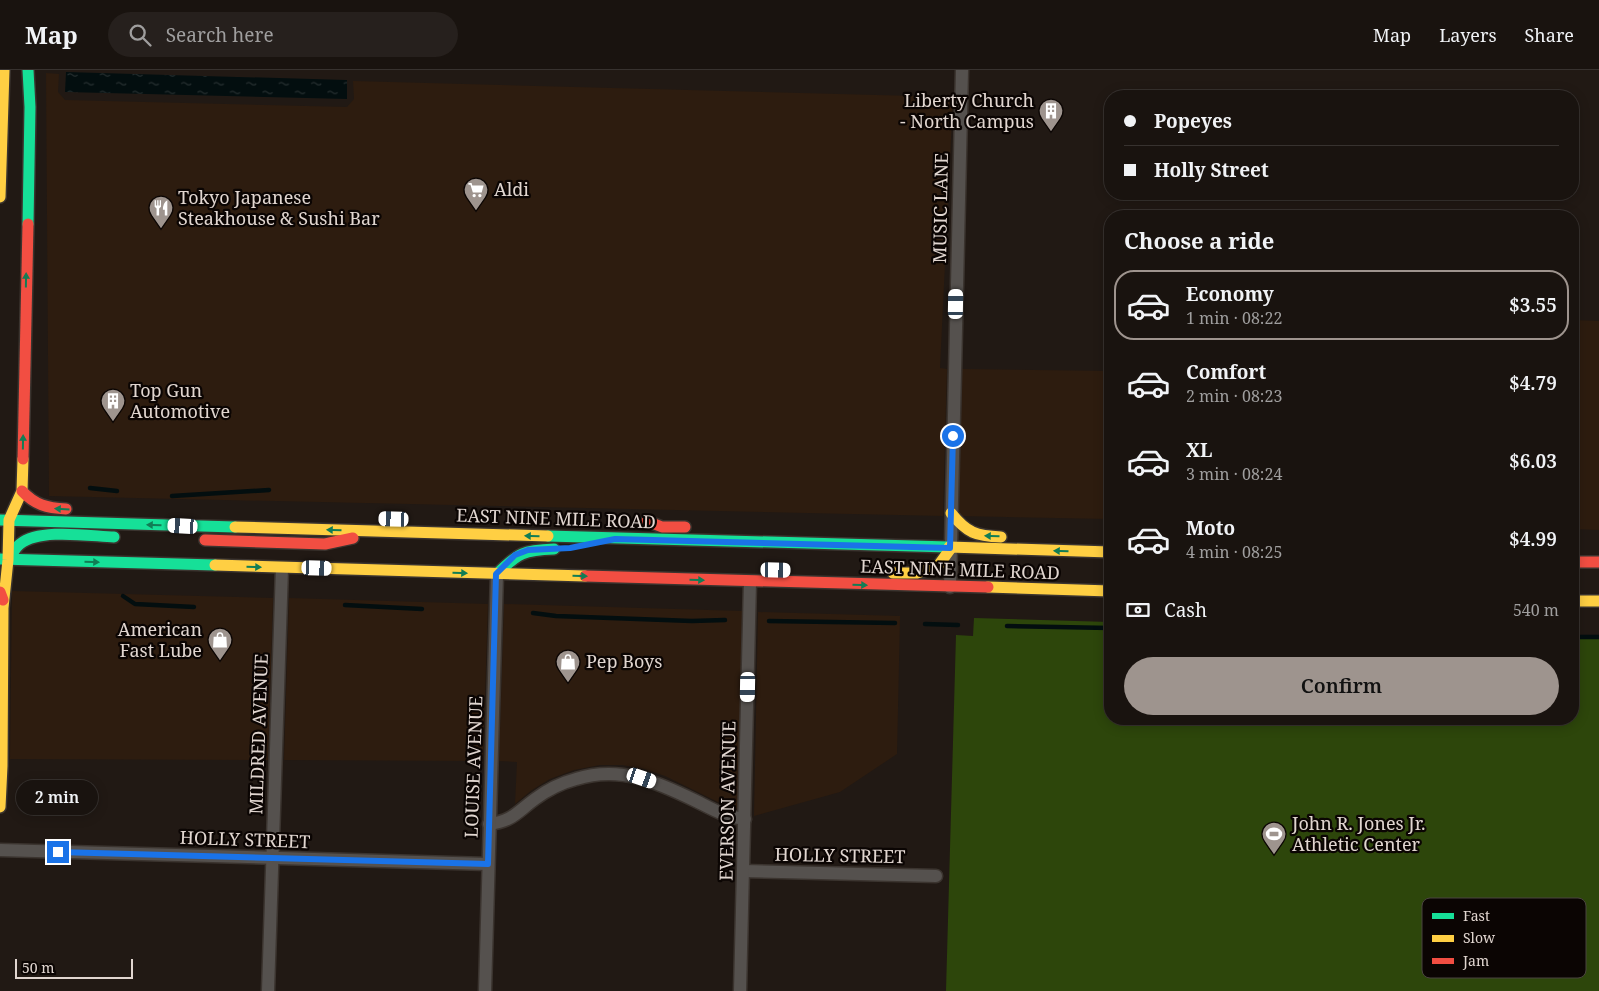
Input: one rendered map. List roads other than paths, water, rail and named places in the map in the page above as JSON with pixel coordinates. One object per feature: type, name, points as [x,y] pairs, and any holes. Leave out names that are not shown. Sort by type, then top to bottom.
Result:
[{"type":"main road","points":[[0,197],[4,70]]},
{"type":"main road","points":[[0,534],[4,520],[22,491],[30,107],[28,70]]},
{"type":"main road","points":[[22,491],[39,507],[78,509]]},
{"type":"main road","points":[[0,503],[4,520],[0,807]]},
{"type":"main road","points":[[952,514],[961,526],[976,536],[1015,537]]},
{"type":"main road","name":"EAST NINE MILE ROAD","points":[[4,520],[1104,552]]},
{"type":"main road","points":[[647,521],[662,527],[700,528]]},
{"type":"main road","points":[[542,524],[580,538]]},
{"type":"main road","points":[[195,540],[324,544],[380,531]]},
{"type":"main road","points":[[845,533],[855,533],[887,546]]},
{"type":"main road","points":[[4,560],[21,543],[39,536],[126,537]]},
{"type":"main road","points":[[496,574],[515,555],[528,550],[566,549],[615,539]]},
{"type":"main road","points":[[1084,539],[1104,544]]},
{"type":"main road","points":[[879,572],[917,573],[938,566],[950,548]]},
{"type":"main road","name":"EAST NINE MILE ROAD","points":[[4,560],[1104,591]]},
{"type":"main road","points":[[1579,562],[1599,562]]},
{"type":"main road","points":[[750,582],[776,570]]},
{"type":"main road","points":[[1579,601],[1599,602]]},
{"type":"street","name":"MUSIC LANE","points":[[950,587],[962,70]]},
{"type":"street","name":"MILDRED AVENUE","points":[[268,991],[282,568]]},
{"type":"street","name":"LOUISE AVENUE","points":[[485,991],[496,574]]},
{"type":"street","name":"EVERSON AVENUE","points":[[740,991],[750,582]]},
{"type":"street","points":[[489,824],[502,823],[511,818],[536,798],[554,787],[576,778],[601,774],[622,774],[642,778],[662,785],[728,817],[745,820]]},
{"type":"street","name":"HOLLY STREET","points":[[0,850],[488,864]]},
{"type":"street","name":"HOLLY STREET","points":[[744,871],[936,876]]},
{"type":"water","points":[[66,72],[347,80],[347,99],[65,92]]},
{"type":"waterway","points":[[90,488],[117,491]]},
{"type":"waterway","points":[[172,496],[269,490]]},
{"type":"waterway","points":[[123,596],[135,604],[194,607]]},
{"type":"waterway","points":[[345,605],[422,609]]},
{"type":"waterway","points":[[533,613],[556,616],[692,621],[725,620]]},
{"type":"waterway","points":[[769,621],[895,623]]},
{"type":"waterway","points":[[925,624],[958,625]]},
{"type":"waterway","points":[[1007,626],[1104,628]]},
{"type":"waterway","points":[[1579,637],[1599,637]]},
{"type":"place","name":"Liberty Church - North Campus","points":[[1051,132]]},
{"type":"place","name":"Aldi","points":[[476,211]]},
{"type":"place","name":"Tokyo Japanese Steakhouse & Sushi Bar","points":[[161,229]]},
{"type":"place","name":"Top Gun Automotive","points":[[113,422]]},
{"type":"place","name":"American Fast Lube","points":[[220,661]]},
{"type":"place","name":"Pep Boys","points":[[568,683]]},
{"type":"place","name":"John R. Jones Jr. Athletic Center","points":[[1274,855]]}]
